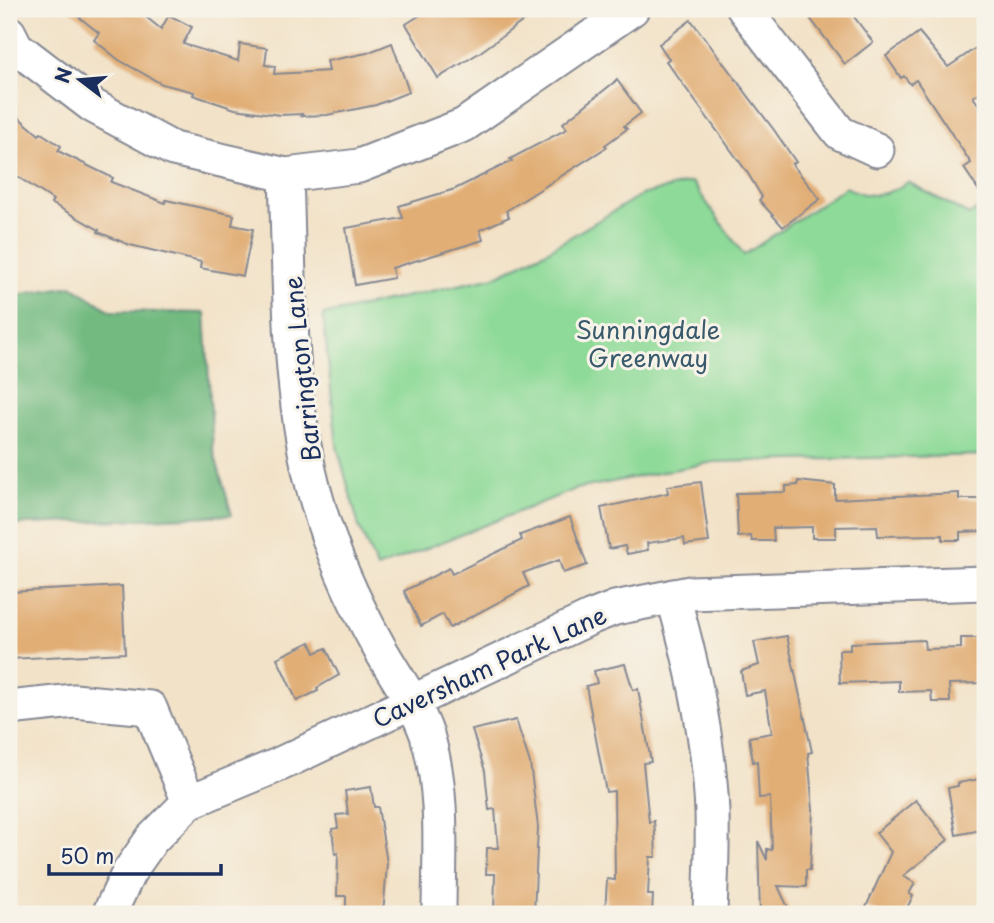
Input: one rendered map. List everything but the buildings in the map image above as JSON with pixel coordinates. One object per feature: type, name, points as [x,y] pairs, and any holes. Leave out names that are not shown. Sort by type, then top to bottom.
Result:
[{"type":"street","points":[[9,33],[16,47],[93,106],[173,149],[286,175],[359,166],[464,125],[632,9]]},
{"type":"street","points":[[744,9],[840,133],[877,150]]},
{"type":"street","name":"Barrington Lane","points":[[286,175],[300,416],[317,500],[338,559],[378,646],[411,701],[433,757],[438,799],[439,914]]},
{"type":"street","name":"Caversham Park Lane","points":[[109,914],[129,872],[152,839],[189,802],[278,765],[592,617],[673,596],[985,583]]},
{"type":"street","points":[[673,596],[687,646],[708,764],[712,814],[710,914]]},
{"type":"street","points":[[9,708],[74,701],[150,708],[189,802]]},
{"type":"green space","name":"Sunningdale Greenway","points":[[692,182],[744,255],[846,187],[862,194],[877,195],[892,191],[908,182],[969,215],[985,204],[985,455],[714,462],[576,489],[377,568],[359,527],[337,446],[323,315],[494,277],[545,252],[641,195]]},
{"type":"green space","points":[[72,286],[111,311],[205,313],[213,449],[232,515],[9,525],[9,296]]}]
